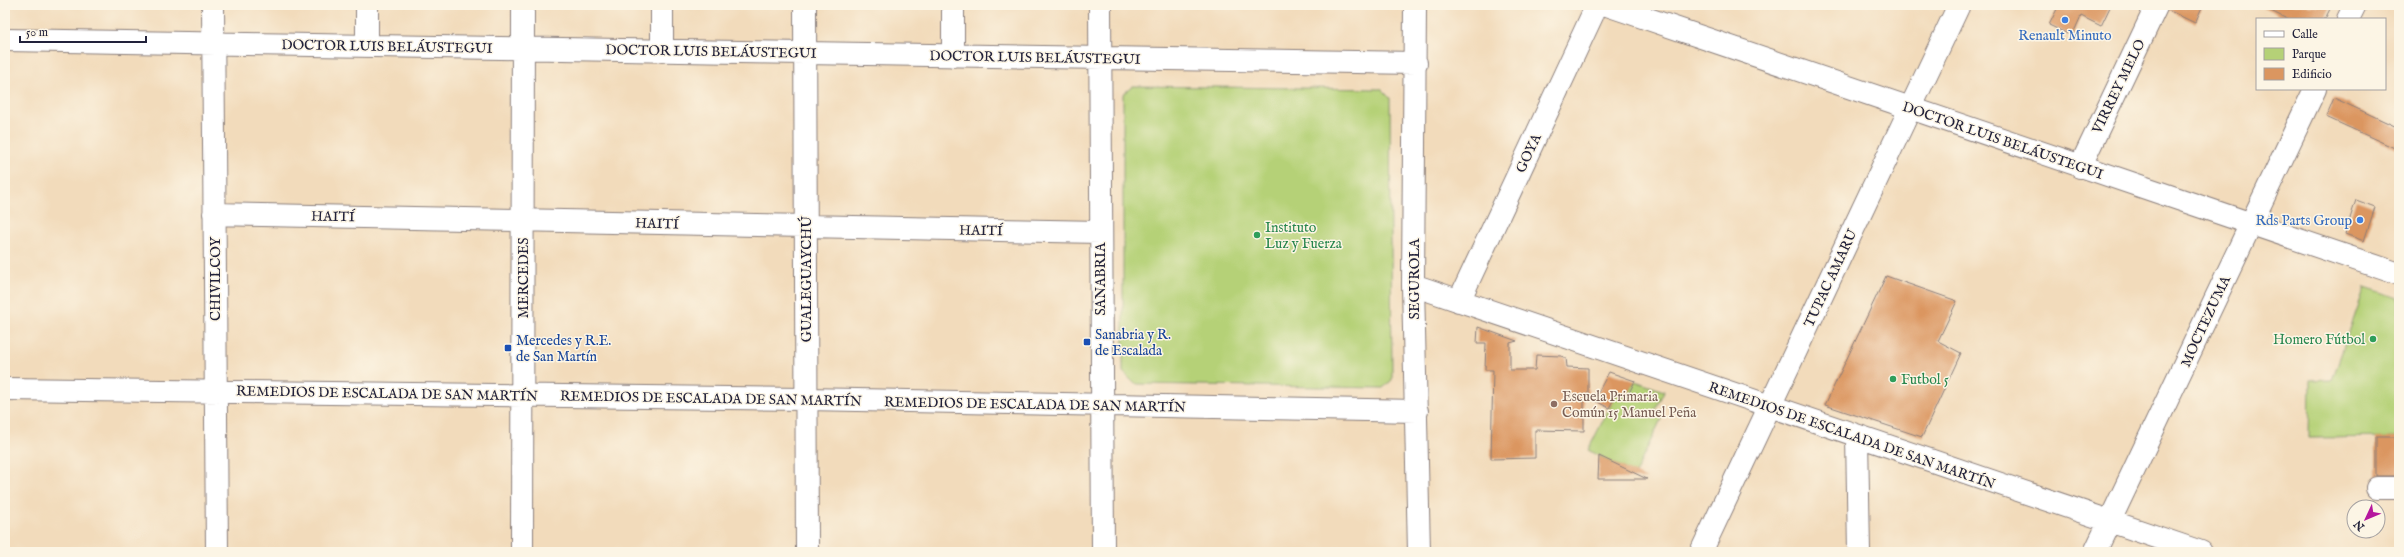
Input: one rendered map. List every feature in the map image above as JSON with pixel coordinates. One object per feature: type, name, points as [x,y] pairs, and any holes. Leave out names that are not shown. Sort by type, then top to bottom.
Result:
[{"type":"street","name":"CHIVILCOY","points":[[213,5],[218,552]]},
{"type":"street","points":[[367,5],[367,46]]},
{"type":"street","name":"MERCEDES","points":[[522,552],[523,5]]},
{"type":"street","points":[[662,5],[662,51]]},
{"type":"street","name":"GUALEGUAYCHÚ","points":[[805,5],[807,552]]},
{"type":"street","points":[[952,56],[953,5]]},
{"type":"street","name":"SANABRIA","points":[[1100,5],[1100,232],[1103,552]]},
{"type":"street","name":"SEGUROLA","points":[[1415,5],[1416,63],[1414,285],[1419,552]]},
{"type":"street","name":"GOYA","points":[[1459,301],[1597,5]]},
{"type":"street","name":"DOCTOR LUIS BELÁUSTEGUI","points":[[1607,5],[2080,167],[2252,223],[2399,274]]},
{"type":"street","name":"TUPAC AMARU","points":[[1701,552],[1959,5]]},
{"type":"street","name":"VIRREY MELO","points":[[2080,167],[2157,5]]},
{"type":"street","points":[[2348,18],[2355,5]]},
{"type":"street","name":"DOCTOR LUIS BELÁUSTEGUI","points":[[5,40],[1416,63]]},
{"type":"street","name":"MOCTEZUMA","points":[[2095,552],[2315,90]]},
{"type":"street","name":"HAITÍ","points":[[214,214],[523,218],[806,227],[1100,232]]},
{"type":"street","name":"REMEDIOS DE ESCALADA DE SAN MARTÍN","points":[[1414,285],[1769,407],[2201,552]]},
{"type":"street","name":"REMEDIOS DE ESCALADA DE SAN MARTÍN","points":[[5,389],[806,399],[1417,411]]},
{"type":"street","points":[[1857,436],[1859,552]]},
{"type":"street","points":[[2376,488],[2399,488]]},
{"type":"green space","name":"Instituto Luz y Fuerza","points":[[1133,86],[1381,89],[1390,98],[1392,380],[1383,388],[1135,384],[1123,372],[1123,94]]},
{"type":"green space","name":"Homero Fútbol","points":[[2365,287],[2399,298],[2399,437],[2309,438],[2310,381],[2332,380]]},
{"type":"green space","points":[[1635,381],[1664,391],[1655,410],[1663,415],[1635,474],[1588,450],[1617,393],[1627,397]]},
{"type":"building","name":"Renault Minuto","points":[[2059,5],[2111,5],[2101,26],[2081,16],[2072,36],[2049,25]]},
{"type":"building","points":[[2169,5],[2203,5],[2195,23],[2168,10]]},
{"type":"building","points":[[2259,5],[2312,5],[2331,7],[2326,18],[2285,18]]},
{"type":"building","points":[[2334,98],[2399,128],[2399,150],[2326,117]]},
{"type":"building","name":"Rds Parts Group","points":[[2356,200],[2375,207],[2364,241],[2345,234]]},
{"type":"building","name":"Futbol 5","points":[[1886,276],[1957,301],[1938,341],[1961,353],[1922,437],[1825,405]]},
{"type":"building","points":[[1478,327],[1517,341],[1510,343],[1510,370],[1535,370],[1536,355],[1561,356],[1566,358],[1567,367],[1588,368],[1588,396],[1584,394],[1584,431],[1535,430],[1535,458],[1491,459],[1493,370],[1485,370],[1486,343],[1477,343]]},
{"type":"building","points":[[1609,372],[1635,381],[1627,397],[1617,393],[1609,408],[1594,400]]},
{"type":"building","points":[[2376,437],[2399,437],[2399,476],[2376,476]]},
{"type":"building","points":[[1599,456],[1647,479],[1598,479]]},
{"type":"place","name":"Renault Minuto","points":[[2065,20]]},
{"type":"place","name":"Rds Parts Group","points":[[2360,220]]},
{"type":"place","name":"Instituto Luz y Fuerza","points":[[1257,235]]},
{"type":"place","name":"Homero Fútbol","points":[[2373,339]]},
{"type":"place","name":"Sanabria y R. de Escalada","points":[[1087,342]]},
{"type":"place","name":"Mercedes y R.E. de San Martín","points":[[508,348]]},
{"type":"place","name":"Futbol 5","points":[[1893,379]]},
{"type":"place","name":"Escuela Primaria Común 15 Manuel Peña","points":[[1554,404]]}]
